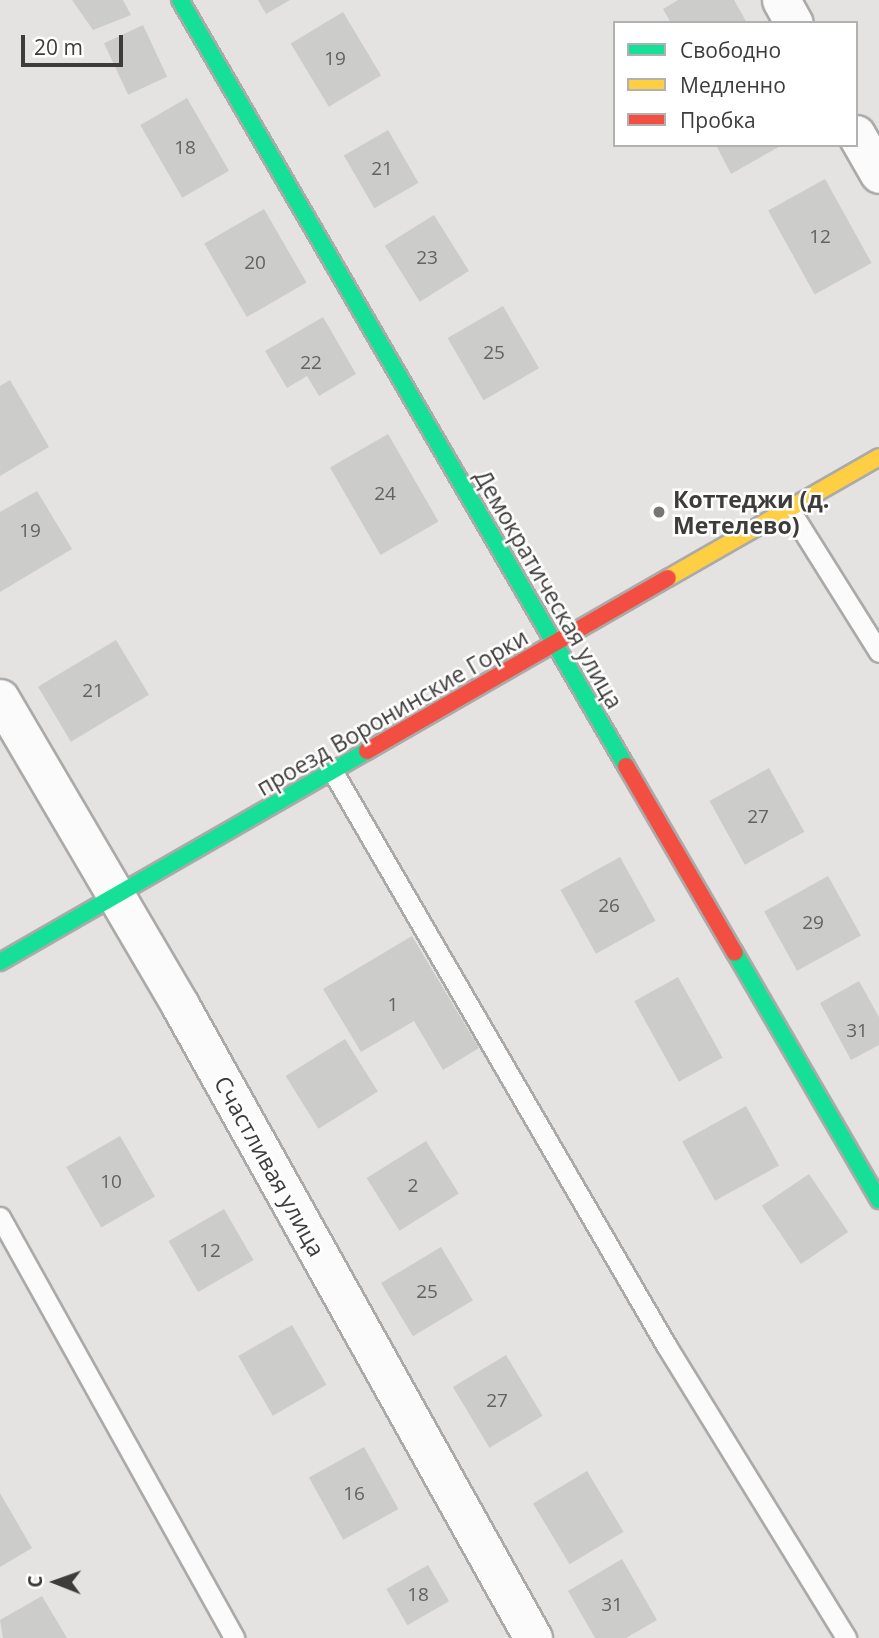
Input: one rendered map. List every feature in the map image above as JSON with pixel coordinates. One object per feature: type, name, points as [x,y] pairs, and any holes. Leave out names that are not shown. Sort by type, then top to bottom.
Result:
[{"type":"street","name":"Демократическая улица","points":[[180,0],[879,1200]]},
{"type":"street","points":[[781,0],[793,21]]},
{"type":"street","points":[[858,137],[879,174]]},
{"type":"street","name":"проезд Воронинские Горки","points":[[0,962],[879,457]]},
{"type":"street","name":"Счастливая улица","points":[[0,698],[116,896],[533,1638]]},
{"type":"lane","points":[[788,507],[879,652]]},
{"type":"lane","points":[[333,772],[666,1345],[846,1638]]},
{"type":"lane","points":[[0,1217],[234,1638]]},
{"type":"building","points":[[72,0],[123,0],[131,15],[93,30]]},
{"type":"building","points":[[258,0],[290,0],[266,14]]},
{"type":"building","points":[[678,0],[734,0],[746,21],[670,21],[663,9]]},
{"type":"building","points":[[343,12],[381,75],[329,107],[291,43]]},
{"type":"building","points":[[143,25],[167,77],[128,95],[104,43]]},
{"type":"building","points":[[187,98],[229,171],[182,198],[140,125]]},
{"type":"building","points":[[388,130],[418,183],[374,208],[344,156]]},
{"type":"building","points":[[717,147],[778,147],[731,174]]},
{"type":"building","points":[[825,179],[872,263],[815,294],[768,211]]},
{"type":"building","points":[[264,209],[306,283],[247,317],[204,244]]},
{"type":"building","points":[[434,215],[469,271],[420,302],[385,246]]},
{"type":"building","points":[[503,306],[539,368],[484,400],[448,338]]},
{"type":"building","points":[[323,317],[356,374],[319,396],[307,376],[287,388],[265,351]]},
{"type":"building","points":[[10,380],[49,447],[0,476],[0,386]]},
{"type":"building","points":[[388,434],[439,521],[380,555],[330,468]]},
{"type":"building","points":[[37,491],[72,549],[0,592],[0,512]]},
{"type":"building","points":[[116,640],[149,695],[71,742],[38,687]]},
{"type":"building","points":[[769,768],[804,832],[745,865],[710,801]]},
{"type":"building","points":[[620,857],[655,921],[596,954],[561,890]]},
{"type":"building","points":[[828,876],[861,935],[797,971],[764,911]]},
{"type":"building","points":[[412,936],[479,1048],[443,1070],[414,1021],[361,1052],[323,989]]},
{"type":"building","points":[[678,977],[723,1057],[679,1082],[634,1001]]},
{"type":"building","points":[[859,981],[879,1017],[879,1045],[851,1060],[820,1003]]},
{"type":"building","points":[[345,1039],[378,1092],[318,1129],[286,1076]]},
{"type":"building","points":[[746,1106],[779,1165],[715,1201],[682,1141]]},
{"type":"building","points":[[120,1136],[155,1197],[101,1228],[66,1167]]},
{"type":"building","points":[[426,1141],[459,1194],[399,1231],[367,1178]]},
{"type":"building","points":[[809,1174],[848,1232],[801,1264],[762,1206]]},
{"type":"building","points":[[224,1209],[254,1260],[198,1292],[169,1241]]},
{"type":"building","points":[[441,1247],[473,1300],[413,1336],[381,1283]]},
{"type":"building","points":[[292,1325],[326,1385],[273,1416],[238,1356]]},
{"type":"building","points":[[506,1355],[543,1416],[489,1448],[453,1387]]},
{"type":"building","points":[[364,1447],[398,1509],[343,1540],[309,1478]]},
{"type":"building","points":[[587,1471],[624,1532],[570,1564],[533,1503]]},
{"type":"building","points":[[0,1493],[32,1548],[0,1567]]},
{"type":"building","points":[[622,1559],[657,1620],[626,1638],[595,1638],[568,1591]]},
{"type":"building","points":[[428,1565],[449,1601],[407,1625],[386,1589]]},
{"type":"building","points":[[42,1596],[67,1638],[3,1638],[0,1620]]},
{"type":"traffic: fast","points":[[180,0],[626,766]]},
{"type":"traffic: fast","points":[[0,962],[367,751]]},
{"type":"traffic: fast","points":[[735,953],[879,1200]]},
{"type":"traffic: slow","points":[[668,578],[879,457]]},
{"type":"traffic: jam","points":[[367,751],[668,578]]},
{"type":"traffic: jam","points":[[626,766],[735,953]]},
{"type":"place","name":"Коттеджи (д. Метелево)","points":[[659,512]]}]
